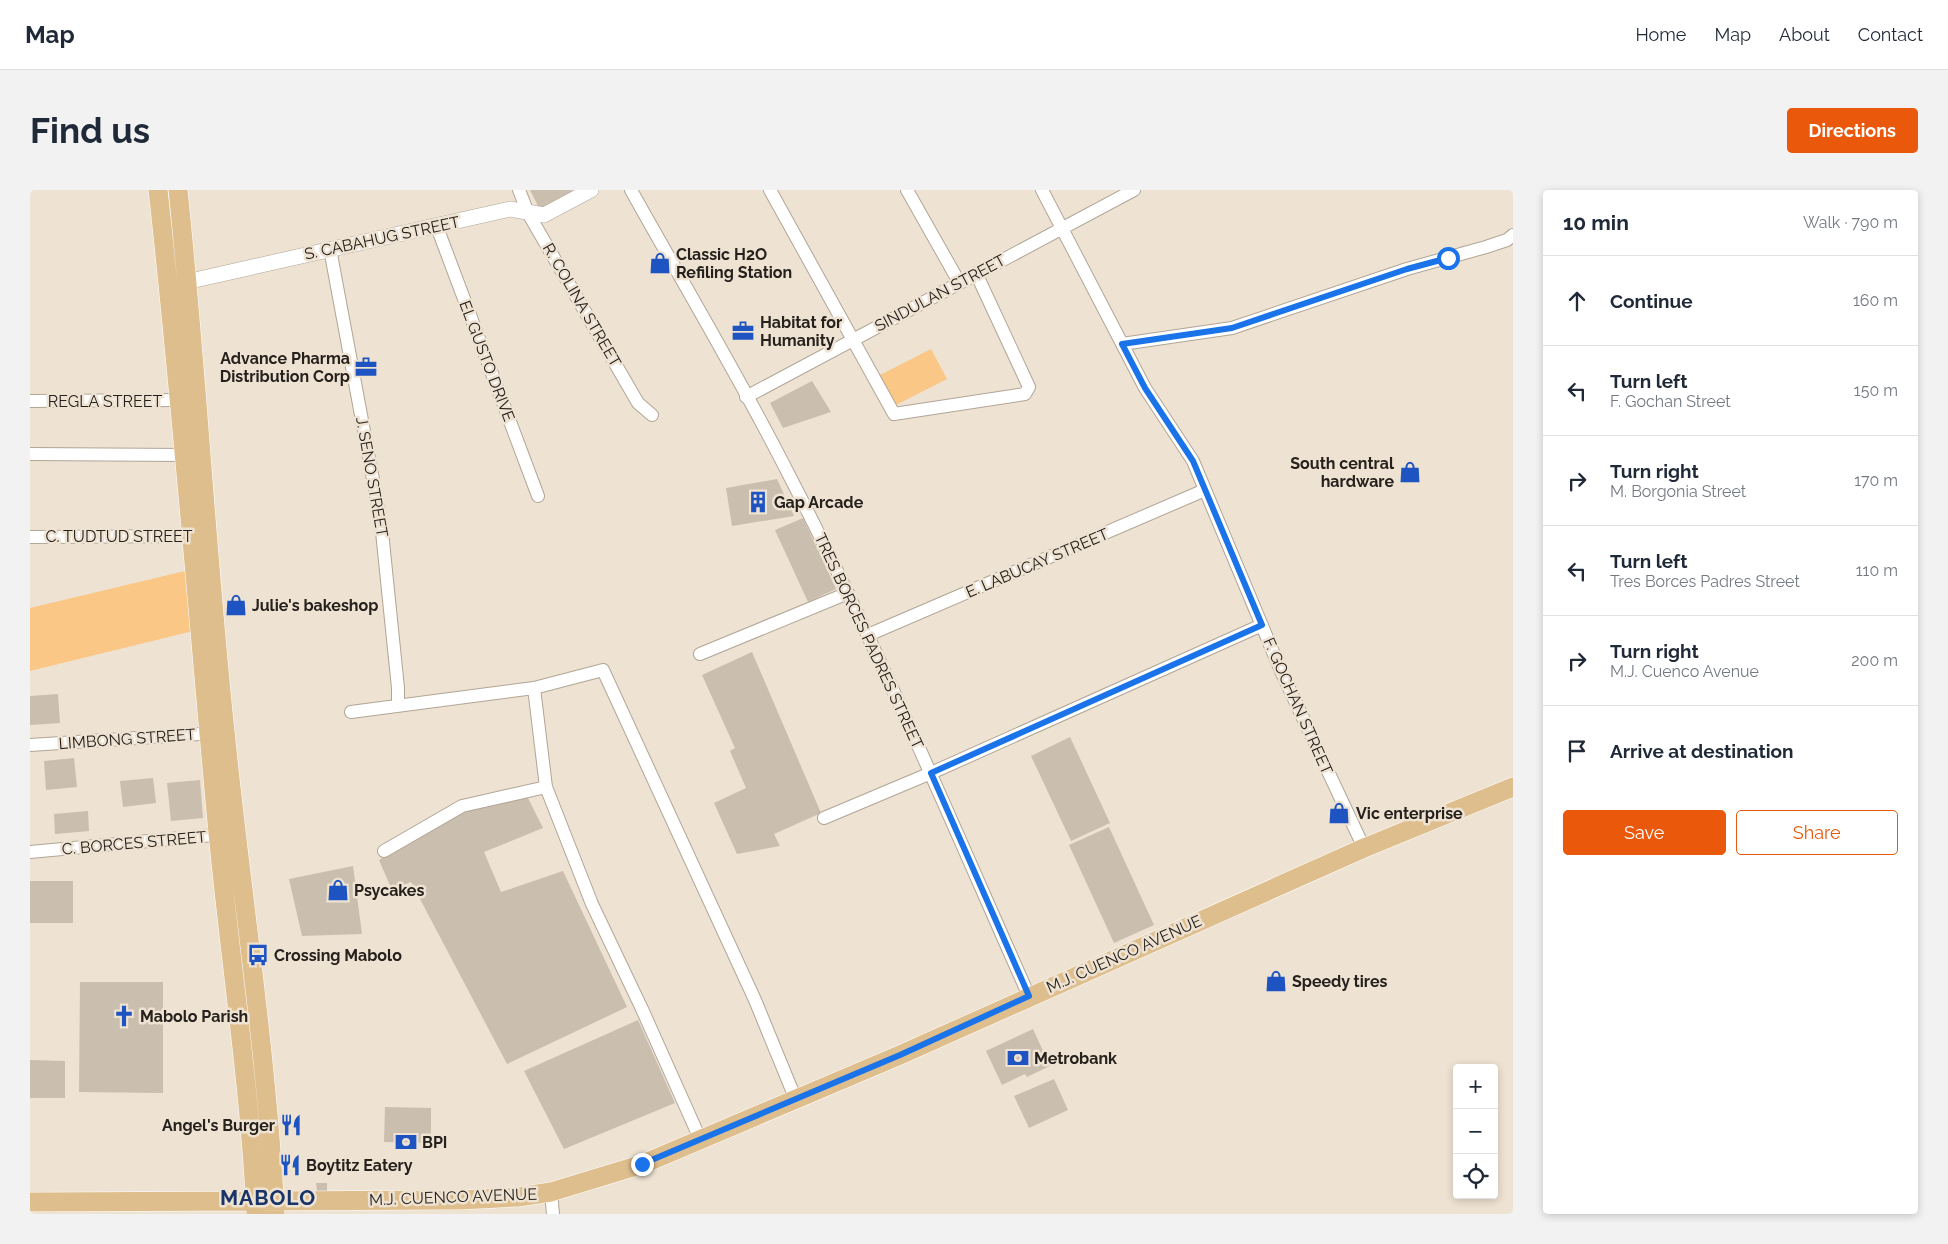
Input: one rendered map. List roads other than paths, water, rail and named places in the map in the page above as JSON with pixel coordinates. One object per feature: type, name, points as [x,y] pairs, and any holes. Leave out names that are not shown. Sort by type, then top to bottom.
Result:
[{"type":"main road","points":[[158,190],[185,455],[200,536]]},
{"type":"main road","points":[[178,190],[188,281],[200,536],[217,732],[218,835],[248,1102],[255,1207]]},
{"type":"main road","points":[[217,732],[238,833],[266,1102],[274,1207]]},
{"type":"main road","name":"M.J. CUENCO AVENUE","points":[[30,1202],[274,1207],[518,1197],[551,1192],[642,1164],[701,1140],[900,1055],[1364,848],[1513,787]]},
{"type":"street","name":"R. COLINA STREET","points":[[520,190],[528,213],[638,403],[652,416]]},
{"type":"street","name":"S. CABAHUG STREET","points":[[169,286],[510,209],[544,215],[591,190]]},
{"type":"street","name":"TRES BORCES PADRES STREET","points":[[631,190],[789,473],[868,635],[1029,996]]},
{"type":"street","points":[[770,190],[894,414],[1025,394],[1029,388],[976,273]]},
{"type":"street","points":[[907,190],[959,282]]},
{"type":"street","name":"F. GOCHAN STREET","points":[[1042,190],[1145,388],[1193,461],[1300,715],[1364,848]]},
{"type":"street","name":"SINDULAN STREET","points":[[746,397],[1134,190]]},
{"type":"street","name":"EL GUSTO DRIVE","points":[[437,227],[538,496]]},
{"type":"street","points":[[1122,344],[1232,328],[1407,269],[1486,247],[1507,240],[1513,235]]},
{"type":"street","name":"J. SENO STREET","points":[[330,250],[381,522],[397,678],[398,706]]},
{"type":"street","name":"REGLA STREET","points":[[30,401],[180,400]]},
{"type":"street","points":[[30,454],[185,455]]},
{"type":"street","name":"E. LABUCAY STREET","points":[[868,635],[1205,490]]},
{"type":"street","name":"C. TUDTUD STREET","points":[[30,537],[200,536]]},
{"type":"street","points":[[700,654],[848,593]]},
{"type":"street","points":[[824,818],[931,773],[1262,625]]},
{"type":"street","points":[[351,712],[534,688],[603,670],[755,1000],[796,1100]]},
{"type":"street","points":[[534,688],[546,788],[592,904],[701,1140]]},
{"type":"street","name":"LIMBONG STREET","points":[[30,745],[217,732]]},
{"type":"street","points":[[384,851],[462,806],[546,788]]},
{"type":"street","name":"C. BORCES STREET","points":[[30,852],[238,833]]},
{"type":"street","points":[[551,1192],[553,1214]]},
{"type":"place","name":"Classic H2O Refiling Station","points":[[660,263]]},
{"type":"place","name":"Habitat for Humanity","points":[[743,331]]},
{"type":"place","name":"Advance Pharma Distribution Corp","points":[[366,367]]},
{"type":"place","name":"South central hardware","points":[[1410,472]]},
{"type":"place","name":"Gap Arcade","points":[[758,502]]},
{"type":"place","name":"Julie's bakeshop","points":[[236,605]]},
{"type":"place","name":"Vic enterprise","points":[[1339,813]]},
{"type":"place","name":"Psycakes","points":[[338,890]]},
{"type":"place","name":"Crossing Mabolo","points":[[258,955]]},
{"type":"place","name":"Speedy tires","points":[[1276,981]]},
{"type":"place","name":"Mabolo Parish","points":[[124,1016]]},
{"type":"place","name":"Metrobank","points":[[1018,1058]]},
{"type":"place","name":"Angel's Burger","points":[[291,1125]]},
{"type":"place","name":"BPI","points":[[406,1142]]},
{"type":"place","name":"Boytitz Eatery","points":[[290,1165]]},
{"type":"district","name":"MABOLO","points":[[268,1197]]}]
